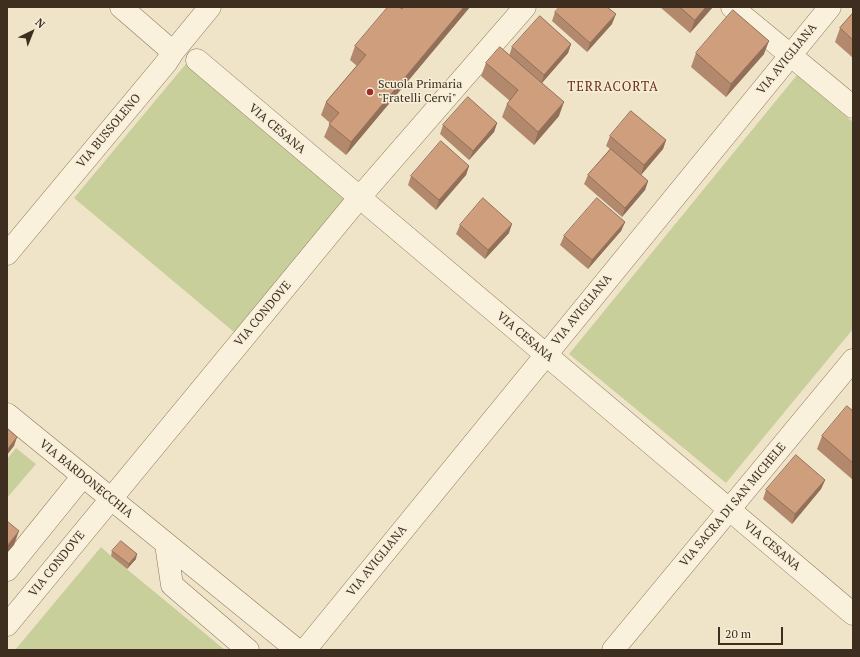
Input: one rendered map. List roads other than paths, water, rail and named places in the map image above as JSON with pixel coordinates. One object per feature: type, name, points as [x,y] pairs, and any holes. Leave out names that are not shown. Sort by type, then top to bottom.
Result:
[{"type":"street","points":[[121,7],[172,52]]},
{"type":"street","name":"VIA BUSSOLENO","points":[[7,254],[166,63],[172,52],[210,7]]},
{"type":"street","name":"VIA CONDOVE","points":[[7,625],[359,198],[525,7]]},
{"type":"street","points":[[732,7],[853,107]]},
{"type":"street","name":"VIA AVIGLIANA","points":[[305,650],[830,7]]},
{"type":"street","name":"VIA CESANA","points":[[197,60],[853,614]]},
{"type":"street","name":"VIA SACRA DI SAN MICHELE","points":[[613,650],[853,360]]},
{"type":"street","name":"VIA BARDONECCHIA","points":[[7,414],[297,650]]},
{"type":"street","points":[[7,570],[83,476]]},
{"type":"street","points":[[166,544],[172,585],[248,650]]},
{"type":"place","name":"Scuola Primaria \"Fratelli Cervi\"","points":[[370,92]]},
{"type":"district","name":"TERRACORTA","points":[[613,87]]}]
